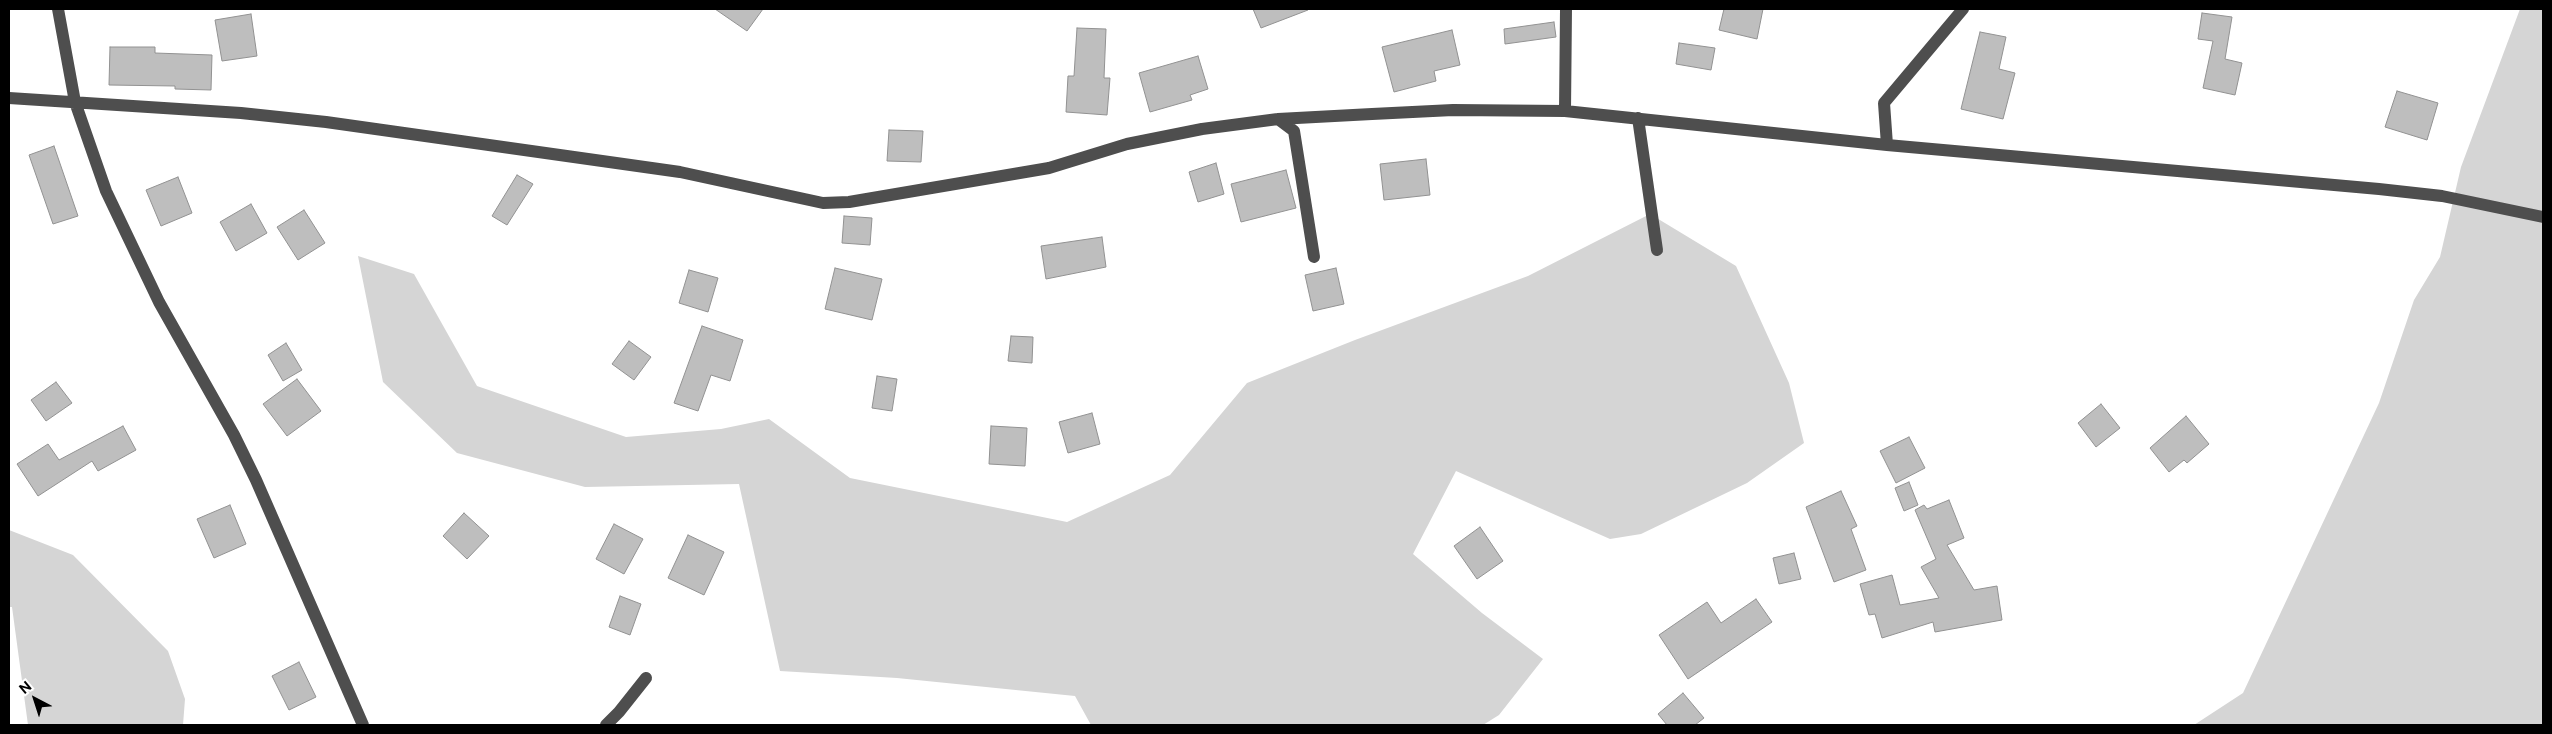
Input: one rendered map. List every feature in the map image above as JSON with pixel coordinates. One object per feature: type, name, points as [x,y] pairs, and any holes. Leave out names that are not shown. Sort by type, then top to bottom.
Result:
[{"type":"street","points":[[58,9],[75,102],[114,208],[158,302],[234,435],[256,480],[363,725]]},
{"type":"street","points":[[1565,111],[1566,9]]},
{"type":"street","points":[[1887,145],[1884,103],[1963,9]]},
{"type":"street","points":[[9,98],[241,113],[326,122],[680,172],[823,203],[848,202],[1048,168],[1137,142],[1202,129],[1278,119],[1453,110],[1565,111],[1887,145],[2369,188],[2442,196],[2543,217]]},
{"type":"street","points":[[1638,118],[1657,250]]},
{"type":"street","points":[[1278,119],[1294,131],[1314,257]]},
{"type":"street","points":[[606,725],[646,678]]},
{"type":"shaded area","points":[[2520,9],[2543,9],[2543,725],[2194,725],[2243,693],[2379,403],[2414,300],[2440,257],[2461,167]]},
{"type":"shaded area","points":[[1650,214],[1736,266],[1789,383],[1804,443],[1747,483],[1641,534],[1610,539],[1456,471],[1413,554],[1482,613],[1543,659],[1499,715],[1483,725],[1091,725],[1075,696],[897,678],[780,671],[739,484],[585,487],[457,453],[383,382],[358,256],[414,274],[477,386],[626,437],[721,429],[769,419],[850,478],[1067,522],[1170,475],[1247,383],[1355,340],[1528,276]]},
{"type":"shaded area","points":[[9,530],[73,555],[168,651],[185,699],[183,725],[28,725],[12,607],[9,607]]},
{"type":"building","points":[[715,9],[763,9],[747,31]]},
{"type":"building","points":[[1253,9],[1308,9],[1308,10],[1261,28]]},
{"type":"building","points":[[1724,9],[1763,9],[1757,39],[1719,30]]},
{"type":"building","points":[[2202,13],[2232,17],[2225,59],[2242,63],[2235,95],[2203,88],[2213,41],[2198,39]]},
{"type":"building","points":[[251,14],[257,56],[222,61],[215,20]]},
{"type":"building","points":[[1554,22],[1556,37],[1505,44],[1504,29]]},
{"type":"building","points":[[1077,28],[1106,29],[1104,78],[1110,78],[1107,115],[1066,112],[1068,76],[1074,76]]},
{"type":"building","points":[[1452,30],[1460,65],[1434,71],[1436,81],[1394,92],[1382,47]]},
{"type":"building","points":[[1980,32],[2006,37],[1999,69],[2015,73],[2003,119],[1961,109]]},
{"type":"building","points":[[1679,43],[1715,48],[1711,70],[1676,64]]},
{"type":"building","points":[[110,47],[155,47],[155,53],[212,55],[211,90],[175,89],[175,86],[109,85]]},
{"type":"building","points":[[1198,56],[1208,89],[1190,95],[1192,100],[1150,112],[1139,73]]},
{"type":"building","points":[[2397,91],[2438,103],[2427,140],[2385,127]]},
{"type":"building","points":[[889,130],[923,131],[921,162],[887,161]]},
{"type":"building","points":[[54,146],[78,216],[53,224],[29,155]]},
{"type":"building","points":[[1426,159],[1430,195],[1384,200],[1380,164]]},
{"type":"building","points":[[1216,163],[1224,194],[1198,202],[1189,172]]},
{"type":"building","points":[[1286,170],[1296,208],[1241,222],[1231,184]]},
{"type":"building","points":[[517,175],[533,184],[507,225],[492,216]]},
{"type":"building","points":[[178,177],[192,213],[161,226],[146,190]]},
{"type":"building","points":[[251,204],[267,233],[236,251],[220,222]]},
{"type":"building","points":[[304,210],[325,243],[298,260],[277,227]]},
{"type":"building","points":[[844,216],[872,218],[870,245],[842,243]]},
{"type":"building","points":[[1102,237],[1106,267],[1046,279],[1041,246]]},
{"type":"building","points":[[835,268],[882,279],[872,320],[825,309]]},
{"type":"building","points":[[1336,268],[1344,304],[1313,311],[1305,275]]},
{"type":"building","points":[[689,270],[718,278],[708,312],[679,303]]},
{"type":"building","points":[[702,326],[743,340],[730,381],[711,375],[698,411],[674,403]]},
{"type":"building","points":[[1011,336],[1033,337],[1032,363],[1008,361]]},
{"type":"building","points":[[629,341],[651,357],[634,380],[612,364]]},
{"type":"building","points":[[286,343],[302,370],[283,381],[268,355]]},
{"type":"building","points":[[877,376],[897,379],[892,411],[872,408]]},
{"type":"building","points":[[297,379],[321,411],[287,436],[263,404]]},
{"type":"building","points":[[56,382],[72,403],[46,421],[31,400]]},
{"type":"building","points":[[2101,404],[2120,428],[2096,447],[2078,423]]},
{"type":"building","points":[[1092,413],[1100,444],[1068,453],[1059,422]]},
{"type":"building","points":[[2186,416],[2209,444],[2187,463],[2184,460],[2169,472],[2150,448]]},
{"type":"building","points":[[123,426],[136,450],[98,471],[92,461],[38,496],[17,464],[48,444],[59,460]]},
{"type":"building","points":[[991,426],[1027,428],[1025,466],[989,464]]},
{"type":"building","points":[[1909,437],[1925,468],[1896,483],[1880,451]]},
{"type":"building","points":[[1909,482],[1918,505],[1904,511],[1895,488]]},
{"type":"building","points":[[1841,491],[1857,526],[1851,529],[1866,570],[1834,582],[1806,507]]},
{"type":"building","points":[[1949,500],[1964,538],[1947,545],[1974,590],[1997,586],[2002,620],[1935,632],[1933,622],[1882,638],[1875,614],[1869,615],[1860,584],[1892,575],[1900,605],[1939,598],[1921,567],[1936,559],[1915,510],[1924,505],[1927,509]]},
{"type":"building","points":[[230,505],[246,544],[214,558],[197,519]]},
{"type":"building","points":[[464,513],[489,536],[467,559],[443,536]]},
{"type":"building","points":[[614,524],[643,539],[624,574],[596,559]]},
{"type":"building","points":[[1480,527],[1503,561],[1477,579],[1454,546]]},
{"type":"building","points":[[688,535],[724,552],[704,595],[668,578]]},
{"type":"building","points":[[1794,553],[1801,579],[1779,584],[1773,558]]},
{"type":"building","points":[[620,596],[641,604],[630,635],[609,627]]},
{"type":"building","points":[[1756,599],[1772,622],[1688,679],[1659,635],[1707,602],[1721,623]]},
{"type":"building","points":[[299,662],[316,697],[289,710],[272,676]]},
{"type":"building","points":[[1683,693],[1704,718],[1695,725],[1667,725],[1658,714]]}]
